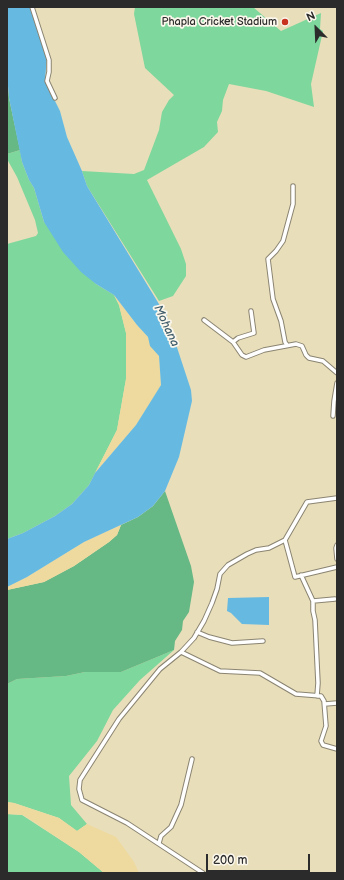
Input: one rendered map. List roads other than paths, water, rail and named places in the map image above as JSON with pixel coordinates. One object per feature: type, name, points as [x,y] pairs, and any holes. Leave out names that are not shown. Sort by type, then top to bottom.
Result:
[{"type":"street","points":[[32,7],[49,60],[47,81],[55,98]]},
{"type":"street","points":[[287,345],[273,298],[268,258],[283,242],[293,204],[293,186]]},
{"type":"street","points":[[233,342],[238,338],[254,333],[250,311]]},
{"type":"street","points":[[204,320],[233,342],[242,355],[246,357],[264,350],[296,344],[302,346],[309,358],[323,362],[337,372]]},
{"type":"street","points":[[333,416],[337,383]]},
{"type":"street","points":[[203,873],[127,823],[82,800],[79,789],[80,780],[119,718],[160,669],[181,652],[197,632],[212,603],[220,574],[228,566],[247,554],[256,550],[269,548],[285,540],[307,502],[337,498]]},
{"type":"street","points":[[285,540],[295,577],[337,567]]},
{"type":"street","points":[[337,545],[337,559]]},
{"type":"street","points":[[301,575],[313,601],[312,611],[315,620],[318,683],[317,696]]},
{"type":"street","points":[[313,601],[334,599]]},
{"type":"street","points":[[197,632],[232,643],[263,641]]},
{"type":"street","points":[[181,652],[220,671],[260,673],[296,694],[321,696],[325,704],[326,726],[321,741],[323,745],[337,749]]},
{"type":"street","points":[[325,704],[337,703]]},
{"type":"street","points":[[159,843],[161,836],[171,827],[181,805],[192,759]]},
{"type":"water","name":"Mohana","points":[[7,7],[31,7],[47,56],[45,81],[60,111],[67,137],[87,186],[162,309],[167,311],[167,317],[191,390],[192,401],[179,457],[165,491],[153,506],[138,517],[84,542],[27,577],[7,587],[7,539],[23,533],[55,516],[72,504],[89,485],[95,473],[136,425],[161,385],[159,356],[150,346],[148,337],[114,295],[96,284],[81,272],[63,252],[44,222],[34,188],[22,162],[9,98],[7,74]]},
{"type":"water","points":[[269,597],[269,625],[242,624],[227,611],[228,598]]},
{"type":"place","name":"Phapla Cricket Stadium","points":[[285,22]]}]
